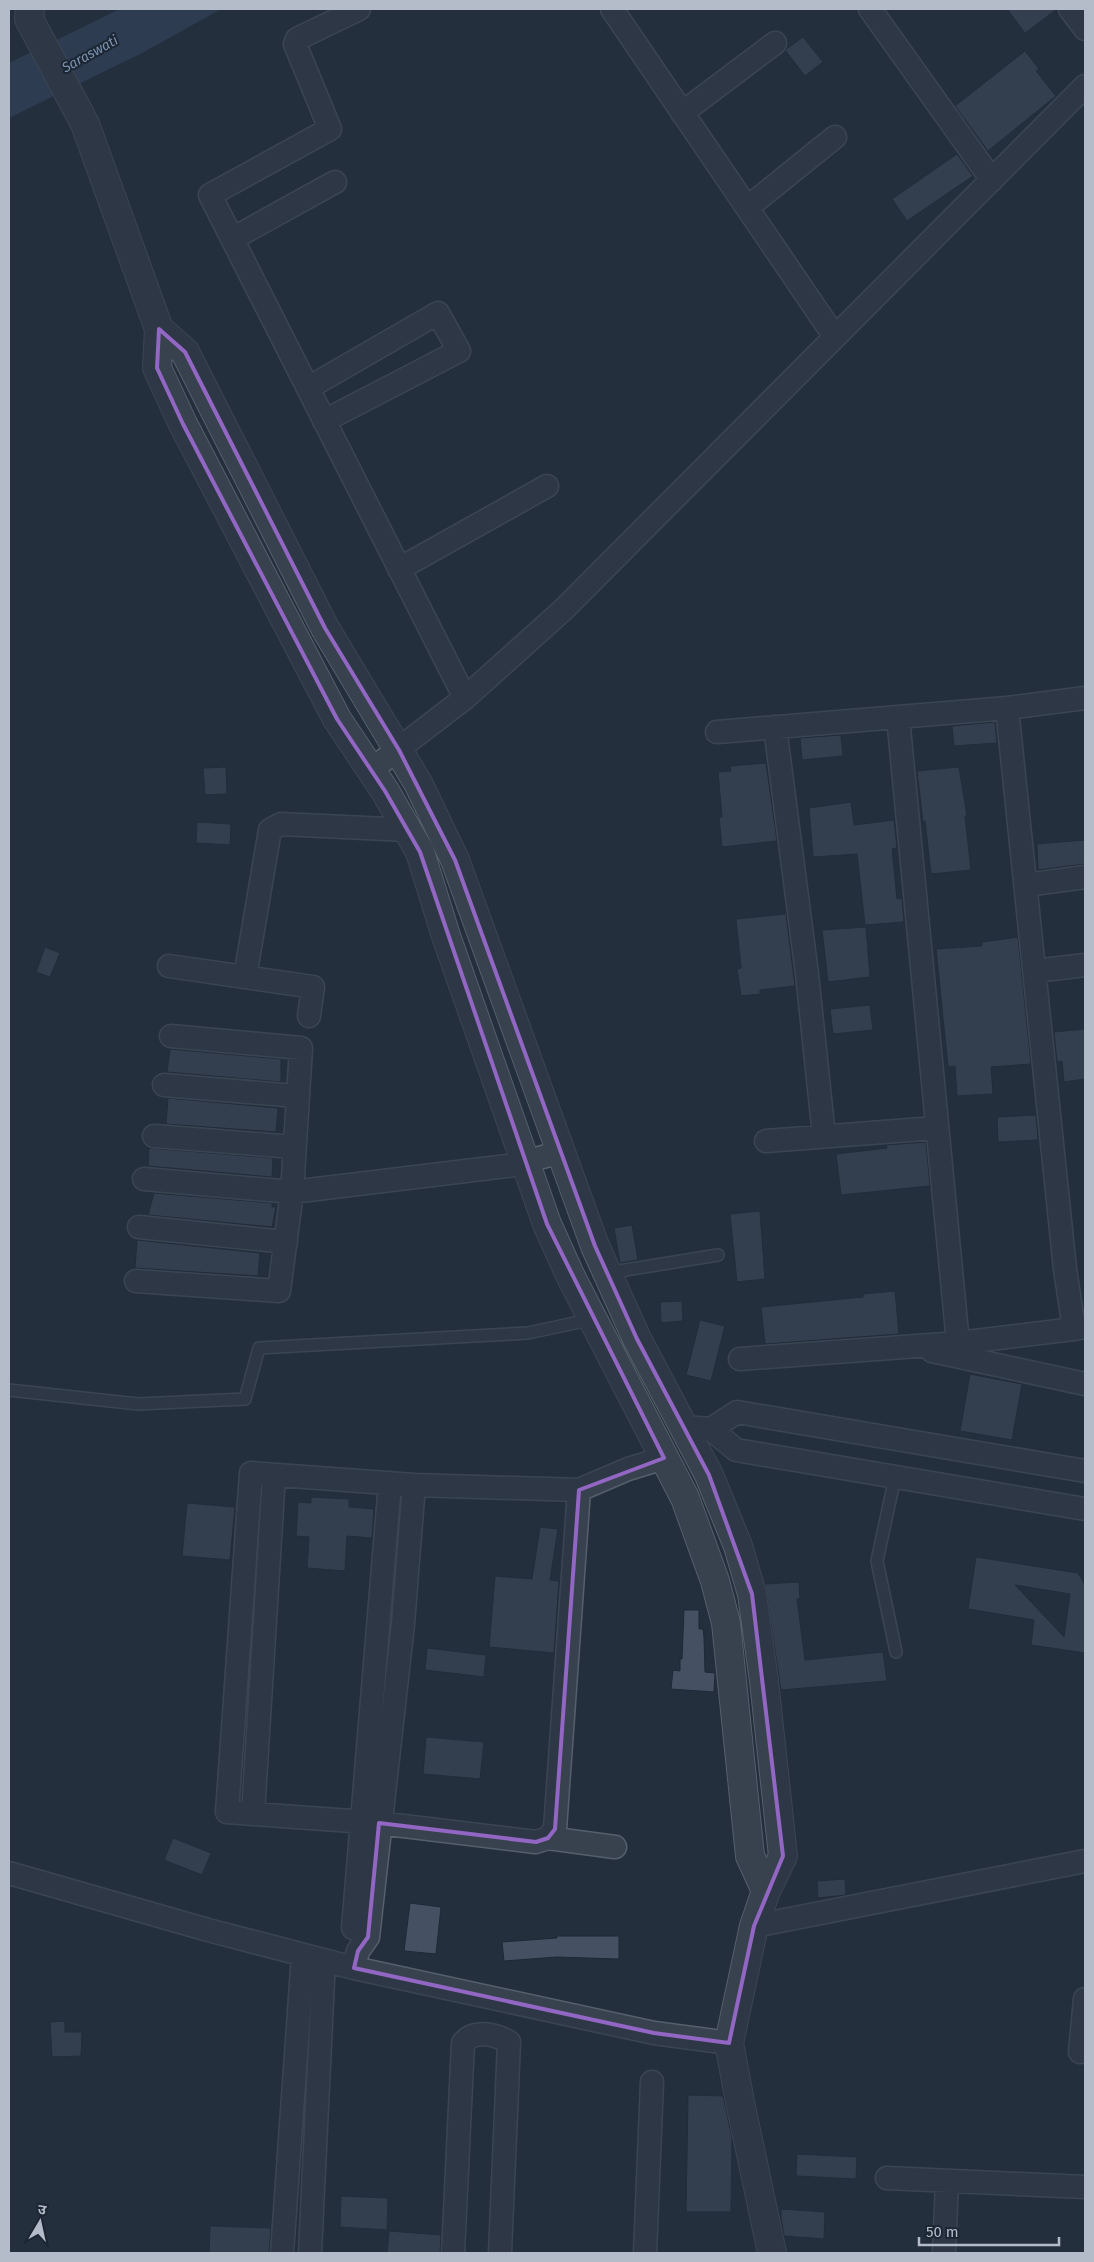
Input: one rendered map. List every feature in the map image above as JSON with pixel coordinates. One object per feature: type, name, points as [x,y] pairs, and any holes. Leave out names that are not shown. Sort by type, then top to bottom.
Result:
[{"type":"street","points":[[359,9],[297,39],[295,44],[330,129],[210,195],[465,698]]},
{"type":"street","points":[[612,9],[835,337]]},
{"type":"street","points":[[870,9],[992,180]]},
{"type":"street","points":[[1070,9],[1085,29]]},
{"type":"street","points":[[29,14],[85,124],[160,329],[157,368],[183,424],[337,719],[372,770],[420,852],[450,946],[547,1224],[593,1319],[685,1498],[715,1582],[726,1623],[750,1856],[766,1892]]},
{"type":"street","points":[[682,113],[775,44]]},
{"type":"street","points":[[372,770],[465,698],[563,610],[1085,86]]},
{"type":"street","points":[[747,208],[835,137]]},
{"type":"street","points":[[232,239],[335,182]]},
{"type":"street","points":[[308,388],[438,313],[459,351],[324,421]]},
{"type":"street","points":[[160,329],[185,352],[325,628],[418,783],[456,860],[595,1246],[637,1339],[709,1475],[738,1546],[752,1594],[764,1681],[783,1856],[766,1892],[754,1926],[729,2043],[772,2253]]},
{"type":"street","points":[[399,569],[547,486]]},
{"type":"street","points":[[717,732],[1007,708],[1085,698]]},
{"type":"street","points":[[740,1359],[958,1342],[1079,1328],[1065,1269],[1007,708]]},
{"type":"street","points":[[898,717],[958,1342]]},
{"type":"street","points":[[775,727],[807,974],[824,1136]]},
{"type":"street","points":[[246,977],[270,830],[281,824],[407,830]]},
{"type":"street","points":[[1026,884],[1085,877]]},
{"type":"street","points":[[1035,970],[1085,965]]},
{"type":"street","points":[[168,966],[313,987],[309,1016]]},
{"type":"street","points":[[136,1281],[279,1291],[286,1242],[292,1192],[296,1096],[301,1048],[170,1036]]},
{"type":"street","points":[[164,1086],[296,1096]]},
{"type":"street","points":[[766,1141],[936,1128]]},
{"type":"street","points":[[154,1136],[294,1147]]},
{"type":"street","points":[[144,1179],[292,1192],[524,1162],[560,1152]]},
{"type":"street","points":[[138,1227],[286,1242]]},
{"type":"street","points":[[910,1346],[1085,1384]]},
{"type":"street","points":[[711,1429],[737,1412],[1085,1471]]},
{"type":"street","points":[[684,1427],[711,1429],[736,1450],[1085,1509]]},
{"type":"street","points":[[615,1847],[548,1838],[536,1842],[370,1822],[227,1812],[251,1473],[414,1485],[579,1490],[628,1469],[664,1458]]},
{"type":"street","points":[[356,1959],[368,1937],[370,1822],[390,1483]]},
{"type":"street","points":[[370,1822],[403,1624],[414,1485]]},
{"type":"street","points":[[548,1838],[555,1830],[579,1490]]},
{"type":"street","points":[[754,1926],[1085,1861]]},
{"type":"street","points":[[9,1872],[208,1930],[313,1957],[356,1959],[654,2033],[729,2043]]},
{"type":"street","points":[[282,2253],[313,1957]]},
{"type":"street","points":[[310,2253],[313,1957]]},
{"type":"street","points":[[1080,2052],[1085,1999]]},
{"type":"street","points":[[453,2253],[463,2043],[468,2036],[477,2034],[501,2037],[509,2042],[500,2253]]},
{"type":"street","points":[[645,2253],[652,2082]]},
{"type":"street","points":[[887,2178],[1085,2187]]},
{"type":"street","points":[[944,2253],[947,2180]]},
{"type":"lane","points":[[607,1273],[718,1255]]},
{"type":"lane","points":[[9,1390],[138,1404],[244,1399],[259,1348],[528,1334],[593,1319]]},
{"type":"lane","points":[[896,1477],[877,1561],[896,1652]]},
{"type":"highlighted area","points":[[159,329],[185,352],[325,628],[399,750],[455,860],[595,1246],[637,1339],[709,1475],[752,1594],[783,1856],[754,1926],[729,2043],[654,2033],[354,1968],[358,1951],[368,1937],[379,1823],[536,1842],[548,1838],[555,1829],[579,1490],[664,1458],[547,1224],[420,852],[385,791],[337,719],[183,424],[157,368]]},
{"type":"water","name":"Saraswati","points":[[120,9],[221,9],[144,52],[9,118],[9,63]]},
{"type":"building","points":[[1007,9],[1057,9],[1025,33]]},
{"type":"building","points":[[803,37],[823,62],[805,76],[785,50]]},
{"type":"building","points":[[1025,51],[1039,69],[1036,71],[1056,96],[988,151],[955,106]]},
{"type":"building","points":[[957,154],[973,176],[907,221],[892,199]]},
{"type":"building","points":[[995,722],[997,743],[954,746],[952,726]]},
{"type":"building","points":[[841,735],[843,756],[802,760],[800,738]]},
{"type":"building","points":[[766,763],[777,841],[722,847],[719,817],[722,817],[718,772],[731,771],[730,766]]},
{"type":"building","points":[[226,767],[227,794],[205,795],[203,768]]},
{"type":"building","points":[[959,767],[967,816],[965,816],[971,870],[931,874],[917,771]]},
{"type":"building","points":[[851,802],[854,825],[894,820],[897,848],[892,849],[897,899],[902,898],[904,922],[865,925],[857,854],[813,857],[809,808]]},
{"type":"building","points":[[197,822],[231,824],[230,845],[196,843]]},
{"type":"building","points":[[1085,840],[1085,864],[1038,870],[1037,844]]},
{"type":"building","points":[[786,914],[795,986],[760,990],[760,994],[741,996],[737,969],[741,968],[736,919]]},
{"type":"building","points":[[866,927],[870,977],[828,982],[822,930]]},
{"type":"building","points":[[1018,937],[1031,1064],[991,1067],[993,1094],[957,1096],[955,1066],[948,1067],[936,949],[982,946],[982,942]]},
{"type":"building","points":[[45,947],[60,953],[50,977],[36,972]]},
{"type":"building","points":[[870,1005],[873,1030],[833,1034],[830,1009]]},
{"type":"building","points":[[1085,1029],[1085,1079],[1064,1082],[1062,1061],[1057,1062],[1054,1032]]},
{"type":"building","points":[[170,1049],[281,1059],[281,1082],[167,1072]]},
{"type":"building","points":[[168,1098],[278,1108],[276,1132],[166,1124]]},
{"type":"building","points":[[1036,1115],[1038,1140],[998,1142],[997,1117]]},
{"type":"building","points":[[926,1142],[930,1186],[841,1195],[836,1154],[887,1148],[886,1145]]},
{"type":"building","points":[[149,1148],[273,1158],[272,1177],[148,1166]]},
{"type":"building","points":[[154,1193],[272,1203],[272,1207],[276,1207],[272,1227],[148,1215]]},
{"type":"building","points":[[760,1211],[765,1279],[737,1282],[730,1214]]},
{"type":"building","points":[[632,1225],[638,1260],[620,1263],[614,1228]]},
{"type":"building","points":[[137,1240],[260,1253],[258,1276],[135,1268]]},
{"type":"building","points":[[895,1291],[899,1334],[765,1344],[761,1307],[863,1297],[863,1294]]},
{"type":"building","points":[[682,1301],[683,1321],[661,1323],[660,1302]]},
{"type":"building","points":[[700,1320],[725,1326],[711,1381],[686,1375]]},
{"type":"building","points":[[970,1374],[1022,1384],[1012,1440],[960,1431]]},
{"type":"building","points":[[311,1497],[349,1499],[349,1507],[374,1509],[372,1538],[347,1536],[345,1571],[307,1568],[309,1537],[296,1536],[298,1502],[311,1503]]},
{"type":"building","points":[[187,1503],[235,1507],[230,1560],[182,1556]]},
{"type":"building","points":[[540,1527],[558,1529],[550,1580],[559,1581],[554,1653],[489,1647],[495,1576],[532,1579]]},
{"type":"building","points":[[976,1557],[1078,1573],[1085,1585],[1085,1653],[1031,1645],[1034,1620],[968,1609]],"holes":[[[1015,1585],[1070,1594],[1064,1637]]]},
{"type":"building","points":[[799,1582],[800,1599],[797,1599],[805,1660],[883,1652],[887,1681],[781,1690],[765,1584]]},
{"type":"building","points":[[684,1610],[699,1610],[699,1629],[703,1629],[704,1637],[705,1672],[715,1673],[714,1692],[671,1689],[673,1670],[680,1671],[680,1659],[682,1659]]},
{"type":"building","points":[[427,1648],[486,1655],[484,1677],[425,1670]]},
{"type":"building","points":[[426,1737],[484,1742],[480,1779],[423,1774]]},
{"type":"building","points":[[173,1838],[211,1853],[202,1875],[164,1860]]},
{"type":"building","points":[[845,1879],[846,1895],[818,1898],[817,1881]]},
{"type":"building","points":[[410,1903],[441,1907],[436,1954],[404,1951]]},
{"type":"building","points":[[557,1936],[619,1936],[619,1959],[557,1957],[504,1961],[502,1942],[557,1938]]},
{"type":"building","points":[[65,2021],[65,2032],[82,2032],[81,2056],[52,2057],[50,2022]]},
{"type":"building","points":[[688,2095],[723,2096],[732,2138],[731,2212],[686,2212]]},
{"type":"building","points":[[797,2154],[857,2157],[856,2179],[796,2176]]},
{"type":"building","points":[[341,2196],[388,2198],[387,2230],[340,2227]]},
{"type":"building","points":[[781,2209],[825,2212],[824,2239],[784,2236]]},
{"type":"building","points":[[210,2226],[271,2228],[269,2253],[209,2253]]},
{"type":"building","points":[[389,2231],[441,2235],[440,2253],[387,2253]]}]
